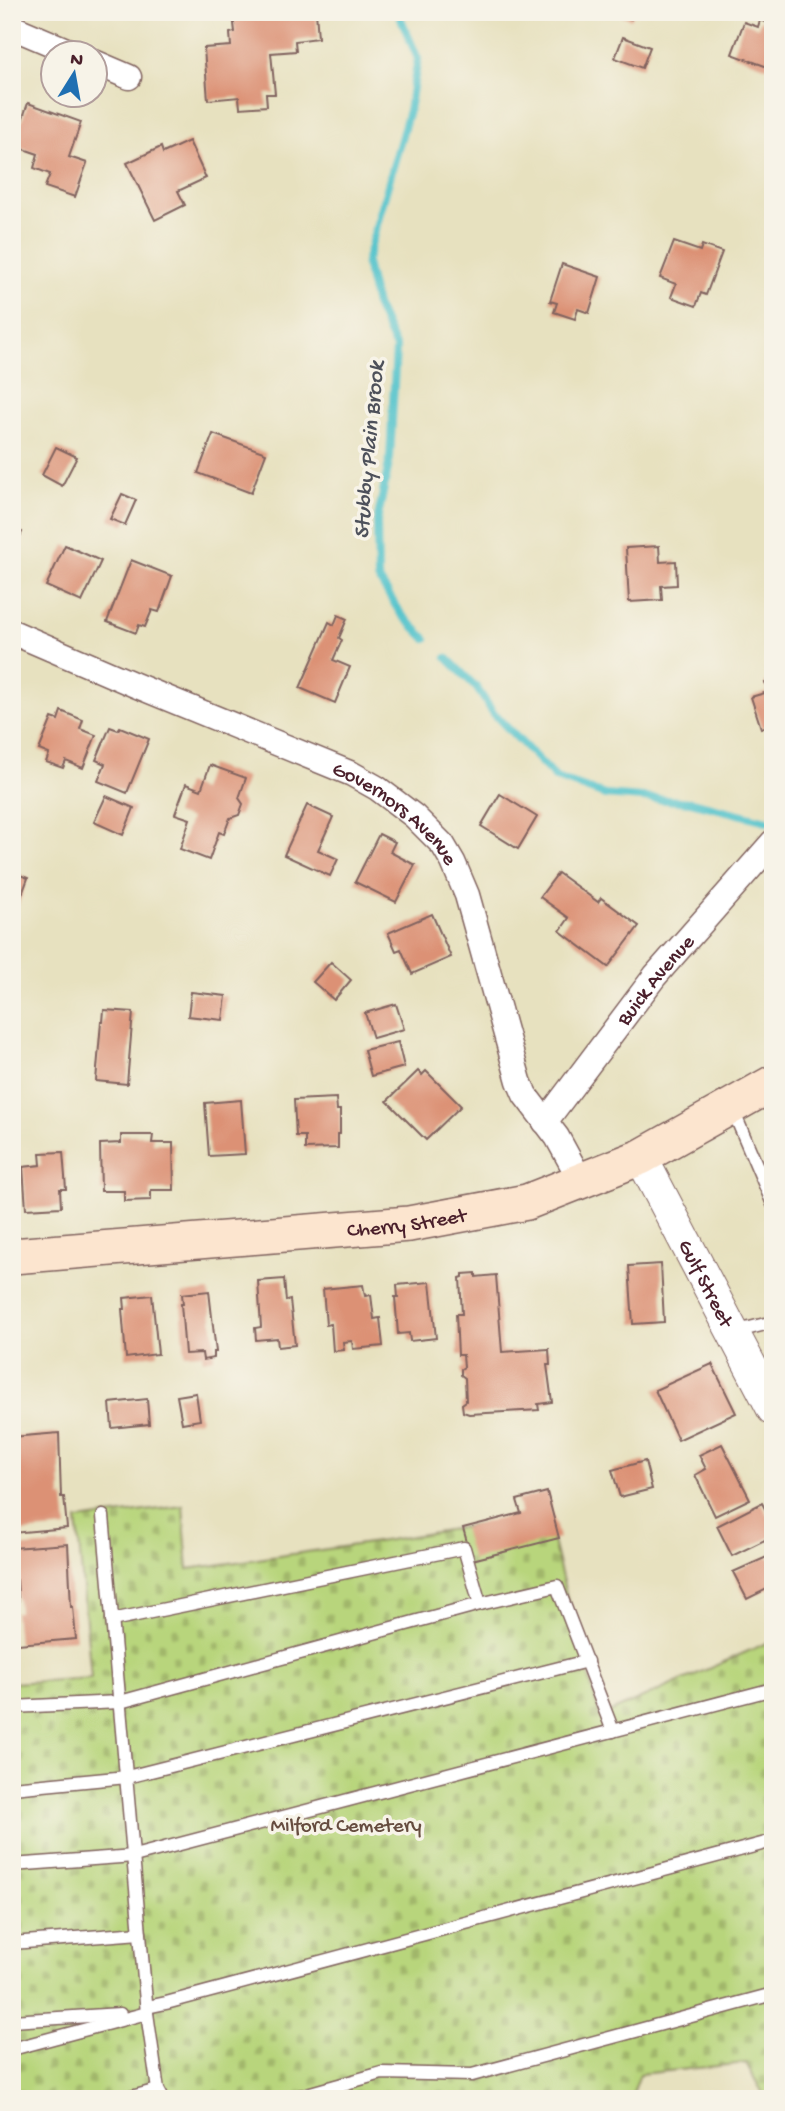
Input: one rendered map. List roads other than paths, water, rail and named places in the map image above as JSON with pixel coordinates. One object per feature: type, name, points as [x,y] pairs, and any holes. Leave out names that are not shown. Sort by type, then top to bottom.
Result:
[{"type":"main road","name":"Cherry Street","points":[[12,1256],[410,1223],[527,1202],[641,1157],[773,1083]]},
{"type":"street","points":[[12,27],[38,38]]},
{"type":"street","points":[[108,68],[129,77]]},
{"type":"street","name":"Governors Avenue","points":[[12,632],[352,774],[401,804],[422,822],[443,845],[467,895],[525,1095],[557,1137],[582,1181]]},
{"type":"street","name":"Buick Avenue","points":[[545,1122],[656,976],[773,842]]},
{"type":"street","name":"Gulf Street","points":[[641,1157],[773,1409]]},
{"type":"lane","points":[[731,1107],[773,1204]]},
{"type":"lane","points":[[734,1332],[773,1322]]},
{"type":"lane","points":[[103,1516],[147,2010],[160,2095],[124,2099]]},
{"type":"lane","points":[[113,1620],[464,1548],[480,1604]]},
{"type":"lane","points":[[12,1707],[120,1702],[480,1604],[557,1586],[613,1731]]},
{"type":"lane","points":[[12,1788],[127,1777],[586,1661]]},
{"type":"lane","points":[[12,1865],[134,1856],[773,1689]]},
{"type":"lane","points":[[12,2049],[166,2003],[773,1841]]},
{"type":"lane","points":[[12,1943],[140,1933]]},
{"type":"lane","points":[[289,2099],[382,2073],[472,2075],[773,1994]]},
{"type":"lane","points":[[12,2021],[147,2010]]},
{"type":"waterway","name":"Stubby Plain Brook","points":[[398,12],[418,59],[409,110],[366,263],[376,305],[396,348],[390,458],[377,522],[378,578],[401,614],[426,639]]},
{"type":"waterway","name":"Stubby Plain Brook","points":[[447,658],[476,687],[494,714],[556,778],[605,795],[691,802],[767,821]]},
{"type":"park label","name":"Milford Cemetery","points":[[346,1824]]}]
